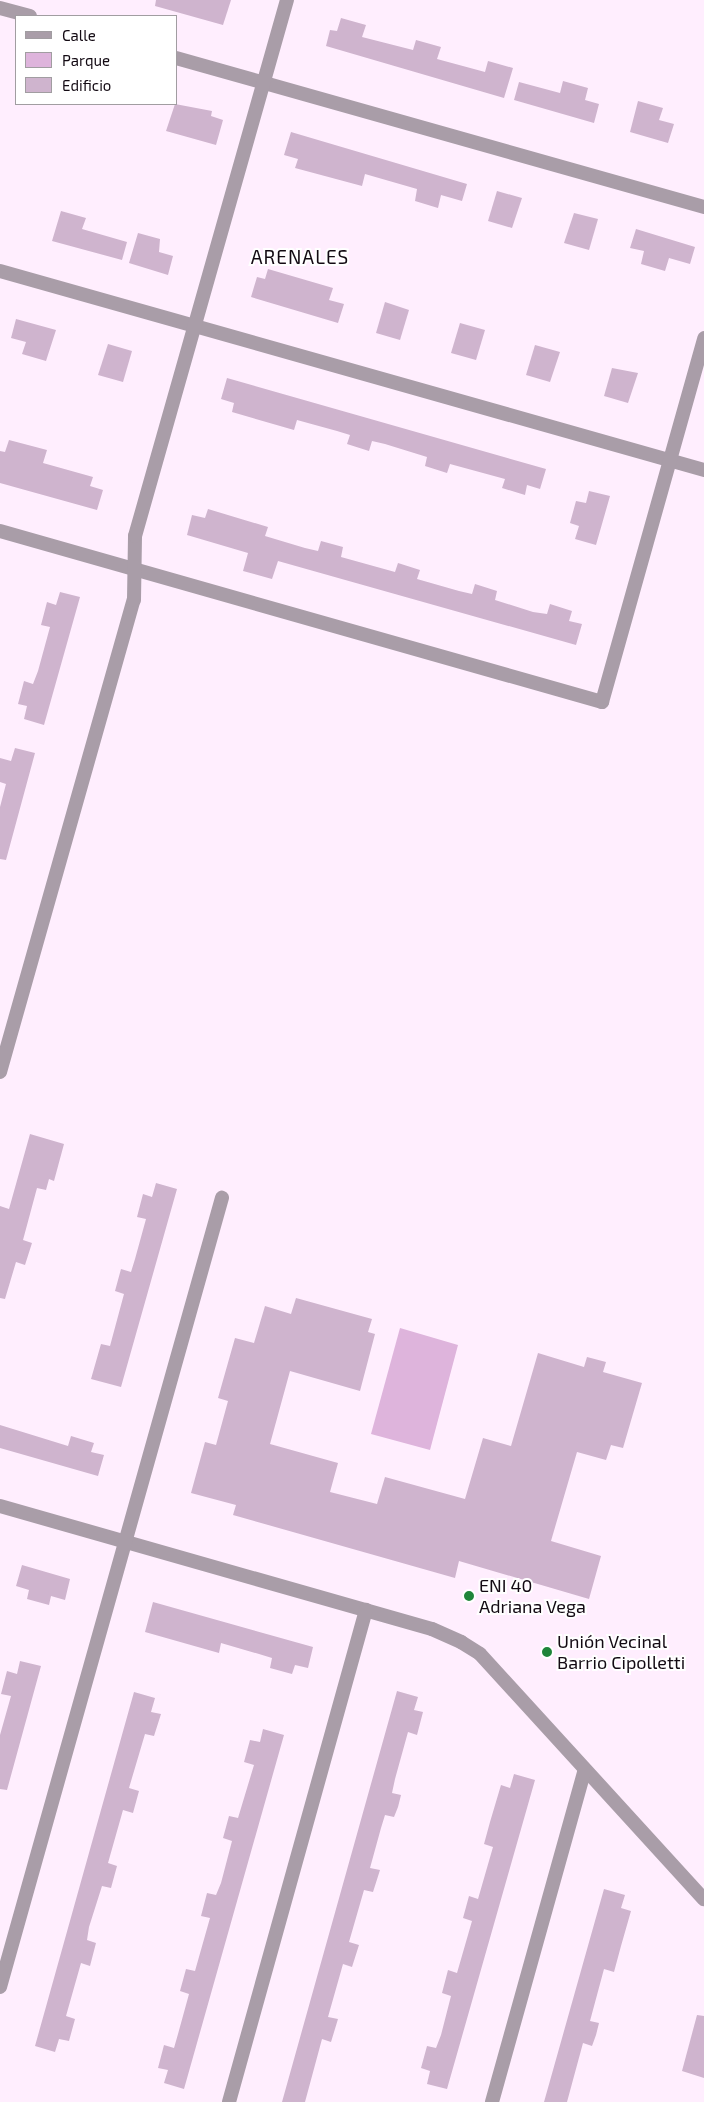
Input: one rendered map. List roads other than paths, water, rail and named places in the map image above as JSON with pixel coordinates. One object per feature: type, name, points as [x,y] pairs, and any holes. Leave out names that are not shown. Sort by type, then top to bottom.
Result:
[{"type":"street","points":[[0,1072],[134,600],[136,536],[287,0]]},
{"type":"street","points":[[0,8],[26,15]]},
{"type":"street","points":[[178,59],[704,207]]},
{"type":"street","points":[[0,271],[704,470]]},
{"type":"street","points":[[0,531],[602,702],[704,338]]},
{"type":"street","points":[[0,1987],[222,1198]]},
{"type":"street","points":[[0,1506],[432,1629],[476,1651],[704,1899]]},
{"type":"street","points":[[229,2102],[366,1610]]},
{"type":"street","points":[[492,2102],[585,1770]]},
{"type":"place","name":"ENI 40 Adriana Vega","points":[[469,1596]]},
{"type":"place","name":"Unión Vecinal Barrio Cipolletti","points":[[547,1652]]},
{"type":"district","name":"ARENALES","points":[[300,257]]}]
